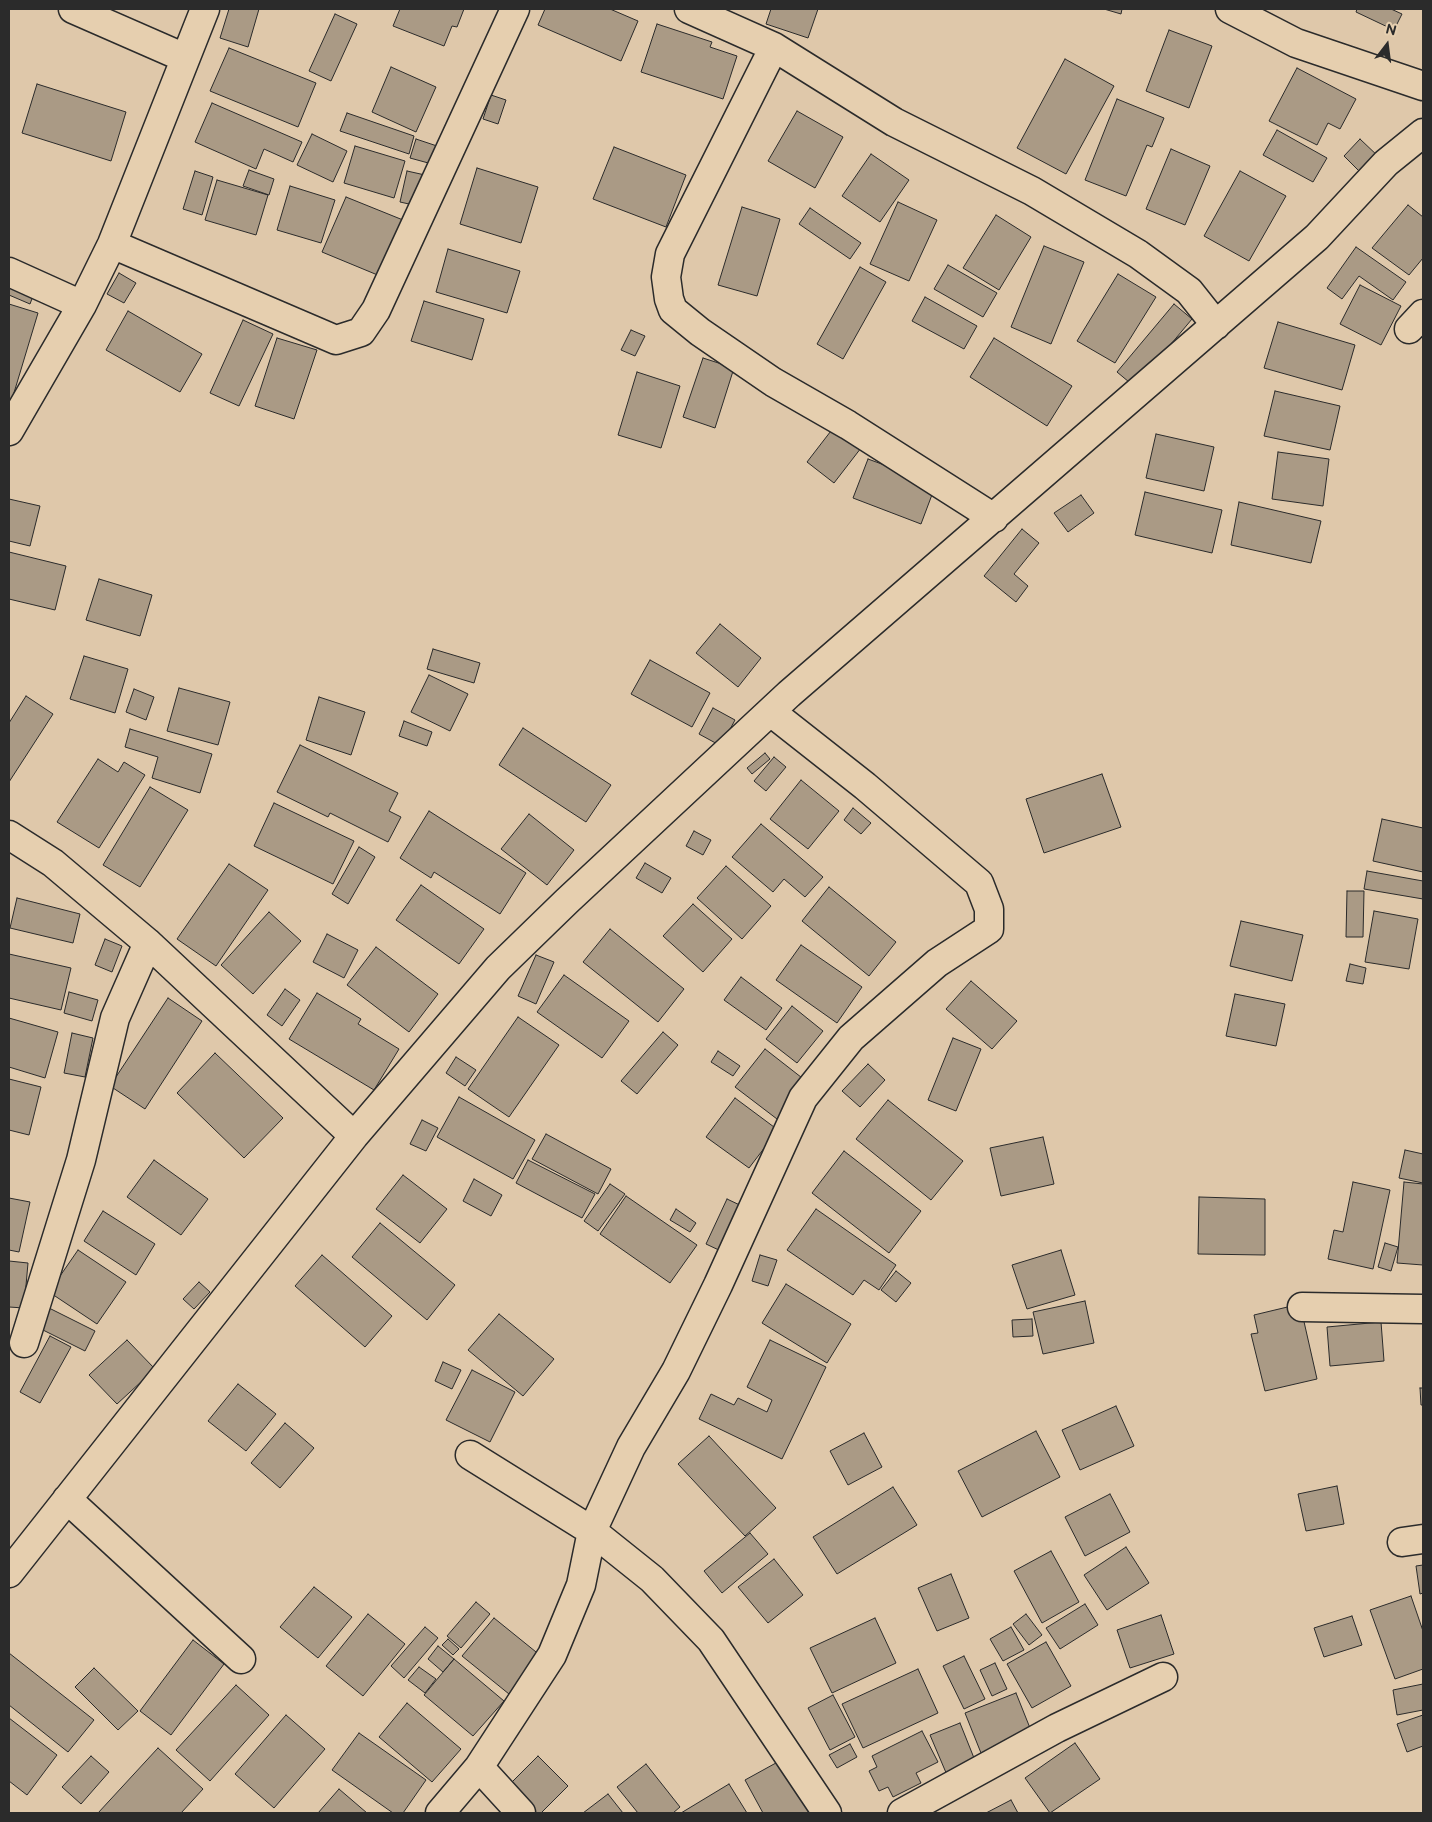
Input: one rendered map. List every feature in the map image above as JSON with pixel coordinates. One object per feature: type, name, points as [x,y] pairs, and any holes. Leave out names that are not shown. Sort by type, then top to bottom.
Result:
[{"type":"street","points":[[73,9],[185,58]]},
{"type":"street","points":[[9,431],[82,305],[112,244],[206,9]]},
{"type":"street","points":[[112,244],[336,340],[361,332],[376,310],[515,9]]},
{"type":"street","points":[[689,9],[774,47],[894,122],[1032,191],[1138,254],[1189,291],[1216,325]]},
{"type":"street","points":[[1230,9],[1296,43],[1423,86]]},
{"type":"street","points":[[774,47],[670,254],[666,277],[668,299],[672,310],[700,332],[773,382],[848,425],[994,518]]},
{"type":"street","points":[[9,1573],[354,1136],[498,968],[567,900],[789,694],[1317,238],[1386,163],[1423,133]]},
{"type":"street","points":[[9,272],[82,305]]},
{"type":"street","points":[[440,1813],[479,1767],[552,1655],[581,1585],[592,1531],[631,1447],[676,1371],[718,1285],[803,1098],[851,1038],[938,963],[989,929],[989,909],[979,883],[865,786],[771,712]]},
{"type":"street","points":[[9,835],[53,863],[148,943],[354,1136]]},
{"type":"street","points":[[24,1343],[81,1160],[116,1018],[148,943]]},
{"type":"street","points":[[1302,1307],[1423,1309]]},
{"type":"street","points":[[470,1455],[592,1531],[652,1579],[711,1640],[827,1813]]},
{"type":"street","points":[[67,1499],[241,1659]]},
{"type":"street","points":[[902,1813],[1057,1728],[1163,1677]]},
{"type":"street","points":[[479,1767],[521,1813]]},
{"type":"building","points":[[229,9],[259,9],[248,47],[220,38]]},
{"type":"building","points":[[400,9],[464,9],[457,27],[452,26],[444,46],[393,26]]},
{"type":"building","points":[[545,9],[610,9],[638,21],[621,61],[538,25]]},
{"type":"building","points":[[771,9],[818,9],[808,38],[766,24]]},
{"type":"building","points":[[1104,9],[1122,9],[1121,14]]},
{"type":"building","points":[[1357,9],[1391,9],[1402,14],[1394,30],[1356,12]]},
{"type":"building","points":[[335,14],[357,24],[331,81],[309,71]]},
{"type":"building","points":[[657,24],[712,42],[710,47],[737,56],[723,99],[641,72]]},
{"type":"building","points":[[1169,30],[1212,46],[1189,108],[1146,91]]},
{"type":"building","points":[[229,48],[316,83],[298,127],[210,91]]},
{"type":"building","points":[[1065,59],[1114,86],[1066,174],[1017,148]]},
{"type":"building","points":[[391,67],[436,87],[416,132],[372,112]]},
{"type":"building","points":[[1297,68],[1356,99],[1340,129],[1328,123],[1317,145],[1269,121]]},
{"type":"building","points":[[37,84],[126,112],[111,161],[22,133]]},
{"type":"building","points":[[491,95],[506,100],[498,124],[483,119]]},
{"type":"building","points":[[1117,99],[1164,118],[1152,147],[1147,145],[1126,196],[1085,180]]},
{"type":"building","points":[[212,103],[302,142],[293,162],[264,149],[256,169],[195,142]]},
{"type":"building","points":[[797,111],[843,137],[815,188],[768,161]]},
{"type":"building","points":[[347,113],[414,136],[409,154],[340,131]]},
{"type":"building","points":[[1277,130],[1327,158],[1313,182],[1263,155]]},
{"type":"building","points":[[312,134],[347,151],[333,182],[297,165]]},
{"type":"building","points":[[416,139],[437,146],[432,164],[410,158]]},
{"type":"building","points":[[1360,139],[1380,158],[1363,175],[1344,156]]},
{"type":"building","points":[[355,146],[405,161],[394,198],[344,183]]},
{"type":"building","points":[[614,147],[686,175],[666,227],[593,199]]},
{"type":"building","points":[[1171,149],[1210,166],[1185,225],[1146,209]]},
{"type":"building","points":[[871,154],[909,180],[880,222],[842,196]]},
{"type":"building","points":[[477,168],[538,187],[521,243],[460,224]]},
{"type":"building","points":[[249,170],[274,179],[269,195],[243,186]]},
{"type":"building","points":[[195,171],[213,177],[202,215],[183,209]]},
{"type":"building","points":[[407,171],[425,175],[418,206],[400,202]]},
{"type":"building","points":[[1240,171],[1286,196],[1249,261],[1204,236]]},
{"type":"building","points":[[217,180],[268,195],[256,235],[205,220]]},
{"type":"building","points":[[290,186],[335,200],[321,243],[277,230]]},
{"type":"building","points":[[346,197],[403,220],[380,276],[322,252]]},
{"type":"building","points":[[898,202],[937,220],[909,281],[870,264]]},
{"type":"building","points":[[1408,205],[1423,217],[1423,258],[1409,275],[1372,248]]},
{"type":"building","points":[[742,207],[780,219],[757,296],[718,285]]},
{"type":"building","points":[[810,208],[861,243],[850,259],[799,224]]},
{"type":"building","points":[[996,215],[1031,237],[999,290],[963,268]]},
{"type":"building","points":[[1044,246],[1084,262],[1051,344],[1011,327]]},
{"type":"building","points":[[1356,247],[1406,282],[1393,300],[1359,276],[1342,299],[1327,288]]},
{"type":"building","points":[[448,249],[520,271],[507,313],[436,292]]},
{"type":"building","points":[[948,265],[997,293],[983,317],[934,289]]},
{"type":"building","points":[[860,267],[886,282],[843,359],[817,344]]},
{"type":"building","points":[[119,273],[136,283],[124,303],[107,294]]},
{"type":"building","points":[[1118,274],[1156,297],[1115,363],[1077,341]]},
{"type":"building","points":[[9,276],[36,288],[30,304],[9,295]]},
{"type":"building","points":[[1360,285],[1401,306],[1381,345],[1340,324]]},
{"type":"building","points":[[925,297],[977,326],[964,349],[912,321]]},
{"type":"building","points":[[424,301],[484,319],[472,360],[411,341]]},
{"type":"building","points":[[9,304],[38,313],[10,406],[9,406]]},
{"type":"building","points":[[1174,304],[1192,319],[1135,387],[1117,372]]},
{"type":"building","points":[[128,311],[202,354],[180,392],[106,350]]},
{"type":"building","points":[[243,320],[273,334],[239,406],[210,393]]},
{"type":"building","points":[[1278,322],[1355,345],[1342,390],[1264,368]]},
{"type":"building","points":[[631,330],[645,336],[635,356],[621,350]]},
{"type":"building","points":[[277,338],[317,350],[294,419],[255,406]]},
{"type":"building","points":[[994,338],[1072,386],[1047,426],[970,377]]},
{"type":"building","points":[[703,358],[734,368],[715,428],[683,417]]},
{"type":"building","points":[[637,372],[680,386],[661,448],[618,435]]},
{"type":"building","points":[[1275,391],[1340,406],[1330,450],[1264,436]]},
{"type":"building","points":[[834,427],[861,448],[834,483],[807,462]]},
{"type":"building","points":[[1156,434],[1214,447],[1204,491],[1146,478]]},
{"type":"building","points":[[1278,452],[1329,459],[1323,506],[1272,499]]},
{"type":"building","points":[[868,459],[936,484],[921,524],[853,498]]},
{"type":"building","points":[[1145,492],[1222,510],[1212,553],[1135,535]]},
{"type":"building","points":[[1081,495],[1094,513],[1068,532],[1054,513]]},
{"type":"building","points":[[9,499],[40,506],[30,546],[9,541]]},
{"type":"building","points":[[1239,502],[1321,521],[1311,563],[1231,545]]},
{"type":"building","points":[[1022,529],[1039,543],[1014,574],[1028,586],[1016,602],[984,576]]},
{"type":"building","points":[[9,552],[66,566],[55,610],[9,599]]},
{"type":"building","points":[[99,579],[152,595],[140,636],[86,620]]},
{"type":"building","points":[[720,624],[761,658],[738,687],[696,653]]},
{"type":"building","points":[[433,649],[480,663],[474,683],[427,669]]},
{"type":"building","points":[[84,656],[128,669],[115,713],[70,699]]},
{"type":"building","points":[[650,660],[710,693],[692,727],[631,694]]},
{"type":"building","points":[[429,675],[468,694],[450,731],[411,712]]},
{"type":"building","points":[[179,688],[230,702],[218,745],[167,731]]},
{"type":"building","points":[[134,689],[154,697],[146,720],[126,712]]},
{"type":"building","points":[[26,696],[53,714],[9,782],[9,723]]},
{"type":"building","points":[[319,697],[365,712],[351,755],[306,740]]},
{"type":"building","points":[[713,708],[735,720],[721,746],[699,734]]},
{"type":"building","points":[[404,721],[432,732],[427,746],[399,736]]},
{"type":"building","points":[[523,728],[611,785],[586,822],[499,765]]},
{"type":"building","points":[[130,729],[212,754],[200,793],[152,778],[158,757],[125,747]]},
{"type":"building","points":[[300,745],[398,793],[389,811],[401,817],[388,842],[330,813],[328,817],[277,792]]},
{"type":"building","points":[[765,753],[770,759],[752,774],[747,768]]},
{"type":"building","points":[[774,757],[786,767],[766,791],[754,781]]},
{"type":"building","points":[[98,759],[118,772],[124,762],[145,775],[99,848],[57,822]]},
{"type":"building","points":[[1102,774],[1121,827],[1044,853],[1026,799]]},
{"type":"building","points":[[801,780],[839,811],[808,849],[770,819]]},
{"type":"building","points":[[150,787],[188,810],[140,887],[103,865]]},
{"type":"building","points":[[274,803],[354,841],[333,884],[254,846]]},
{"type":"building","points":[[853,808],[871,823],[861,834],[844,820]]},
{"type":"building","points":[[429,811],[526,873],[500,914],[434,872],[431,878],[400,858]]},
{"type":"building","points":[[529,814],[574,850],[547,885],[501,849]]},
{"type":"building","points":[[1382,819],[1423,828],[1423,872],[1373,861]]},
{"type":"building","points":[[761,824],[823,877],[805,897],[784,879],[773,892],[732,857]]},
{"type":"building","points":[[694,831],[711,840],[703,855],[686,846]]},
{"type":"building","points":[[359,847],[375,857],[348,904],[332,894]]},
{"type":"building","points":[[645,863],[671,878],[662,893],[636,878]]},
{"type":"building","points":[[229,864],[268,890],[216,966],[177,939]]},
{"type":"building","points":[[726,866],[771,906],[742,939],[697,898]]},
{"type":"building","points":[[1367,871],[1423,881],[1423,899],[1364,889]]},
{"type":"building","points":[[421,885],[484,929],[459,964],[396,920]]},
{"type":"building","points":[[829,887],[896,942],[869,976],[802,921]]},
{"type":"building","points":[[1347,891],[1364,891],[1363,937],[1346,937]]},
{"type":"building","points":[[17,898],[80,914],[73,943],[10,928]]},
{"type":"building","points":[[693,904],[732,939],[703,972],[663,936]]},
{"type":"building","points":[[1374,911],[1418,919],[1409,969],[1365,962]]},
{"type":"building","points":[[269,912],[301,941],[253,994],[221,965]]},
{"type":"building","points":[[1241,921],[1303,935],[1292,981],[1230,966]]},
{"type":"building","points":[[610,929],[684,989],[658,1022],[583,962]]},
{"type":"building","points":[[327,934],[358,950],[344,978],[313,962]]},
{"type":"building","points":[[105,939],[122,946],[112,972],[95,965]]},
{"type":"building","points":[[801,945],[862,987],[837,1023],[776,980]]},
{"type":"building","points":[[376,947],[438,994],[409,1032],[347,985]]},
{"type":"building","points":[[9,954],[71,968],[61,1010],[9,998]]},
{"type":"building","points":[[536,955],[554,962],[536,1004],[518,996]]},
{"type":"building","points":[[1350,964],[1366,968],[1363,984],[1346,981]]},
{"type":"building","points":[[564,975],[629,1021],[602,1058],[537,1012]]},
{"type":"building","points":[[741,977],[782,1008],[766,1030],[724,1000]]},
{"type":"building","points":[[971,981],[1017,1021],[992,1049],[946,1009]]},
{"type":"building","points":[[285,989],[300,1000],[282,1026],[267,1015]]},
{"type":"building","points":[[69,992],[98,1000],[92,1021],[64,1013]]},
{"type":"building","points":[[317,993],[361,1019],[358,1024],[399,1049],[374,1090],[289,1039]]},
{"type":"building","points":[[1235,994],[1285,1004],[1276,1046],[1226,1036]]},
{"type":"building","points":[[168,998],[202,1021],[145,1109],[110,1086]]},
{"type":"building","points":[[792,1006],[823,1031],[797,1063],[766,1039]]},
{"type":"building","points":[[518,1017],[559,1045],[509,1117],[468,1089]]},
{"type":"building","points":[[9,1018],[58,1032],[45,1078],[9,1067]]},
{"type":"building","points":[[663,1032],[678,1045],[637,1094],[621,1081]]},
{"type":"building","points":[[72,1033],[93,1038],[85,1077],[64,1073]]},
{"type":"building","points":[[953,1038],[981,1049],[956,1111],[928,1100]]},
{"type":"building","points":[[765,1049],[806,1081],[777,1119],[735,1087]]},
{"type":"building","points":[[718,1051],[740,1066],[733,1076],[711,1062]]},
{"type":"building","points":[[215,1053],[283,1118],[244,1158],[177,1093]]},
{"type":"building","points":[[456,1057],[476,1070],[465,1086],[446,1073]]},
{"type":"building","points":[[868,1064],[885,1080],[860,1107],[842,1091]]},
{"type":"building","points":[[9,1079],[41,1087],[29,1135],[9,1130]]},
{"type":"building","points":[[459,1097],[535,1140],[513,1179],[437,1137]]},
{"type":"building","points":[[735,1098],[778,1130],[749,1168],[706,1137]]},
{"type":"building","points":[[888,1100],[963,1161],[931,1200],[856,1139]]},
{"type":"building","points":[[422,1120],[438,1128],[426,1151],[410,1144]]},
{"type":"building","points":[[546,1134],[611,1169],[598,1194],[532,1159]]},
{"type":"building","points":[[1043,1137],[1054,1184],[1001,1196],[990,1148]]},
{"type":"building","points":[[1405,1150],[1423,1154],[1423,1183],[1399,1178]]},
{"type":"building","points":[[844,1151],[921,1211],[889,1253],[812,1193]]},
{"type":"building","points":[[154,1160],[208,1199],[181,1235],[127,1197]]},
{"type":"building","points":[[528,1160],[595,1194],[582,1218],[516,1183]]},
{"type":"building","points":[[403,1175],[447,1209],[420,1243],[376,1209]]},
{"type":"building","points":[[474,1179],[502,1195],[491,1216],[463,1201]]},
{"type":"building","points":[[1353,1182],[1390,1190],[1373,1269],[1328,1259],[1334,1230],[1343,1232]]},
{"type":"building","points":[[1404,1182],[1423,1184],[1423,1265],[1397,1263]]},
{"type":"building","points":[[610,1184],[625,1194],[598,1231],[584,1221]]},
{"type":"building","points":[[626,1196],[697,1245],[670,1283],[600,1234]]},
{"type":"building","points":[[1199,1197],[1265,1199],[1265,1255],[1198,1254]]},
{"type":"building","points":[[9,1198],[30,1202],[19,1252],[9,1250]]},
{"type":"building","points":[[727,1199],[744,1207],[723,1252],[706,1244]]},
{"type":"building","points":[[676,1209],[696,1223],[690,1232],[670,1220]]},
{"type":"building","points":[[816,1209],[896,1265],[879,1290],[864,1280],[853,1295],[787,1250]]},
{"type":"building","points":[[103,1211],[155,1244],[136,1275],[84,1241]]},
{"type":"building","points":[[380,1223],[455,1285],[427,1320],[352,1257]]},
{"type":"building","points":[[1385,1243],[1398,1247],[1391,1271],[1378,1267]]},
{"type":"building","points":[[78,1250],[126,1282],[97,1324],[49,1292]]},
{"type":"building","points":[[1061,1250],[1075,1295],[1027,1309],[1012,1265]]},
{"type":"building","points":[[322,1255],[392,1316],[365,1347],[295,1286]]},
{"type":"building","points":[[760,1255],[777,1260],[768,1286],[752,1281]]},
{"type":"building","points":[[9,1261],[28,1263],[24,1308],[9,1307]]},
{"type":"building","points":[[896,1271],[911,1283],[896,1302],[881,1290]]},
{"type":"building","points":[[199,1282],[210,1292],[194,1309],[183,1299]]},
{"type":"building","points":[[786,1284],[851,1324],[827,1363],[762,1323]]},
{"type":"building","points":[[1085,1301],[1094,1343],[1043,1354],[1033,1312]]},
{"type":"building","points":[[1300,1304],[1317,1379],[1265,1391],[1251,1334],[1258,1333],[1254,1315]]},
{"type":"building","points":[[47,1307],[95,1331],[85,1351],[37,1327]]},
{"type":"building","points":[[499,1314],[554,1359],[523,1396],[468,1350]]},
{"type":"building","points":[[1032,1319],[1033,1336],[1013,1337],[1012,1320]]},
{"type":"building","points":[[1381,1322],[1384,1361],[1330,1366],[1327,1327]]},
{"type":"building","points":[[50,1336],[71,1347],[40,1403],[20,1392]]},
{"type":"building","points":[[127,1340],[155,1369],[117,1404],[89,1375]]},
{"type":"building","points":[[770,1340],[826,1367],[782,1459],[699,1419],[711,1394],[734,1405],[738,1398],[767,1412],[772,1400],[747,1387]]},
{"type":"building","points":[[443,1362],[461,1370],[452,1389],[435,1381]]},
{"type":"building","points":[[472,1370],[515,1392],[490,1442],[446,1420]]},
{"type":"building","points":[[238,1384],[276,1414],[246,1451],[208,1421]]},
{"type":"building","points":[[1420,1388],[1423,1388],[1423,1405],[1421,1405]]},
{"type":"building","points":[[1116,1406],[1134,1446],[1080,1470],[1062,1430]]},
{"type":"building","points":[[285,1423],[314,1448],[280,1488],[251,1463]]},
{"type":"building","points":[[1036,1431],[1060,1477],[982,1517],[958,1471]]},
{"type":"building","points":[[864,1433],[882,1467],[848,1485],[830,1451]]},
{"type":"building","points":[[709,1436],[776,1508],[745,1536],[678,1464]]},
{"type":"building","points":[[1337,1486],[1344,1524],[1306,1531],[1298,1494]]},
{"type":"building","points":[[893,1487],[917,1525],[837,1574],[813,1537]]},
{"type":"building","points":[[1110,1494],[1130,1532],[1085,1556],[1065,1517]]},
{"type":"building","points":[[750,1533],[768,1554],[722,1593],[704,1571]]},
{"type":"building","points":[[1126,1547],[1149,1583],[1107,1610],[1084,1575]]},
{"type":"building","points":[[1051,1551],[1079,1602],[1042,1623],[1014,1571]]},
{"type":"building","points":[[774,1559],[803,1595],[768,1623],[738,1587]]},
{"type":"building","points":[[1423,1565],[1423,1593],[1420,1594],[1416,1566]]},
{"type":"building","points":[[951,1574],[969,1618],[937,1631],[918,1588]]},
{"type":"building","points":[[314,1587],[352,1617],[318,1658],[280,1627]]},
{"type":"building","points":[[1411,1596],[1423,1631],[1423,1669],[1395,1679],[1370,1610]]},
{"type":"building","points":[[476,1602],[490,1614],[461,1648],[447,1636]]},
{"type":"building","points":[[1085,1604],[1098,1625],[1060,1649],[1046,1628]]},
{"type":"building","points":[[368,1614],[405,1644],[363,1696],[326,1666]]},
{"type":"building","points":[[1026,1614],[1042,1635],[1029,1645],[1013,1624]]},
{"type":"building","points":[[1161,1615],[1174,1654],[1130,1668],[1117,1630]]},
{"type":"building","points":[[1352,1616],[1362,1645],[1324,1657],[1314,1628]]},
{"type":"building","points":[[494,1618],[541,1656],[509,1694],[462,1656]]},
{"type":"building","points":[[875,1618],[896,1663],[832,1693],[810,1648]]},
{"type":"building","points":[[425,1627],[438,1638],[404,1678],[391,1666]]},
{"type":"building","points":[[1011,1627],[1024,1650],[1003,1661],[990,1639]]},
{"type":"building","points":[[448,1639],[459,1649],[453,1655],[442,1645]]},
{"type":"building","points":[[193,1640],[224,1664],[171,1735],[140,1711]]},
{"type":"building","points":[[1046,1642],[1071,1686],[1032,1708],[1007,1664]]},
{"type":"building","points":[[438,1646],[454,1659],[443,1672],[428,1659]]},
{"type":"building","points":[[9,1653],[94,1720],[68,1752],[9,1705]]},
{"type":"building","points":[[964,1656],[985,1699],[964,1709],[943,1666]]},
{"type":"building","points":[[454,1659],[504,1701],[473,1736],[424,1695]]},
{"type":"building","points":[[995,1663],[1007,1689],[992,1696],[980,1670]]},
{"type":"building","points":[[419,1667],[436,1679],[425,1693],[408,1680]]},
{"type":"building","points":[[94,1668],[138,1711],[118,1730],[75,1687]]},
{"type":"building","points":[[918,1669],[938,1713],[863,1748],[842,1704]]},
{"type":"building","points":[[1423,1684],[1423,1710],[1397,1715],[1393,1690]]},
{"type":"building","points":[[236,1685],[269,1715],[210,1781],[176,1750]]},
{"type":"building","points":[[1016,1693],[1032,1733],[981,1753],[965,1713]]},
{"type":"building","points":[[833,1695],[855,1737],[830,1750],[808,1708]]},
{"type":"building","points":[[407,1703],[461,1749],[432,1782],[379,1737]]},
{"type":"building","points":[[286,1715],[325,1749],[274,1808],[235,1774]]},
{"type":"building","points":[[1423,1715],[1423,1746],[1407,1752],[1397,1724]]},
{"type":"building","points":[[9,1718],[57,1755],[27,1795],[9,1781]]},
{"type":"building","points":[[960,1723],[976,1763],[947,1775],[930,1735]]},
{"type":"building","points":[[922,1731],[938,1762],[916,1773],[921,1783],[893,1797],[888,1787],[879,1791],[869,1771],[877,1767],[872,1756]]},
{"type":"building","points":[[359,1733],[426,1780],[403,1813],[393,1813],[332,1770]]},
{"type":"building","points":[[1075,1743],[1100,1779],[1050,1813],[1025,1778]]},
{"type":"building","points":[[850,1744],[857,1757],[837,1768],[829,1755]]},
{"type":"building","points":[[158,1748],[203,1789],[181,1813],[98,1813]]},
{"type":"building","points":[[91,1756],[109,1772],[81,1804],[62,1787]]},
{"type":"building","points":[[538,1756],[568,1786],[541,1813],[531,1813],[506,1788]]},
{"type":"building","points":[[785,1758],[816,1813],[763,1813],[745,1780]]},
{"type":"building","points":[[646,1764],[680,1807],[673,1813],[638,1813],[617,1787]]},
{"type":"building","points":[[729,1784],[747,1813],[681,1813]]},
{"type":"building","points":[[339,1789],[367,1813],[318,1813]]},
{"type":"building","points":[[608,1794],[623,1813],[583,1813]]},
{"type":"building","points":[[1011,1800],[1018,1813],[986,1813]]}]
